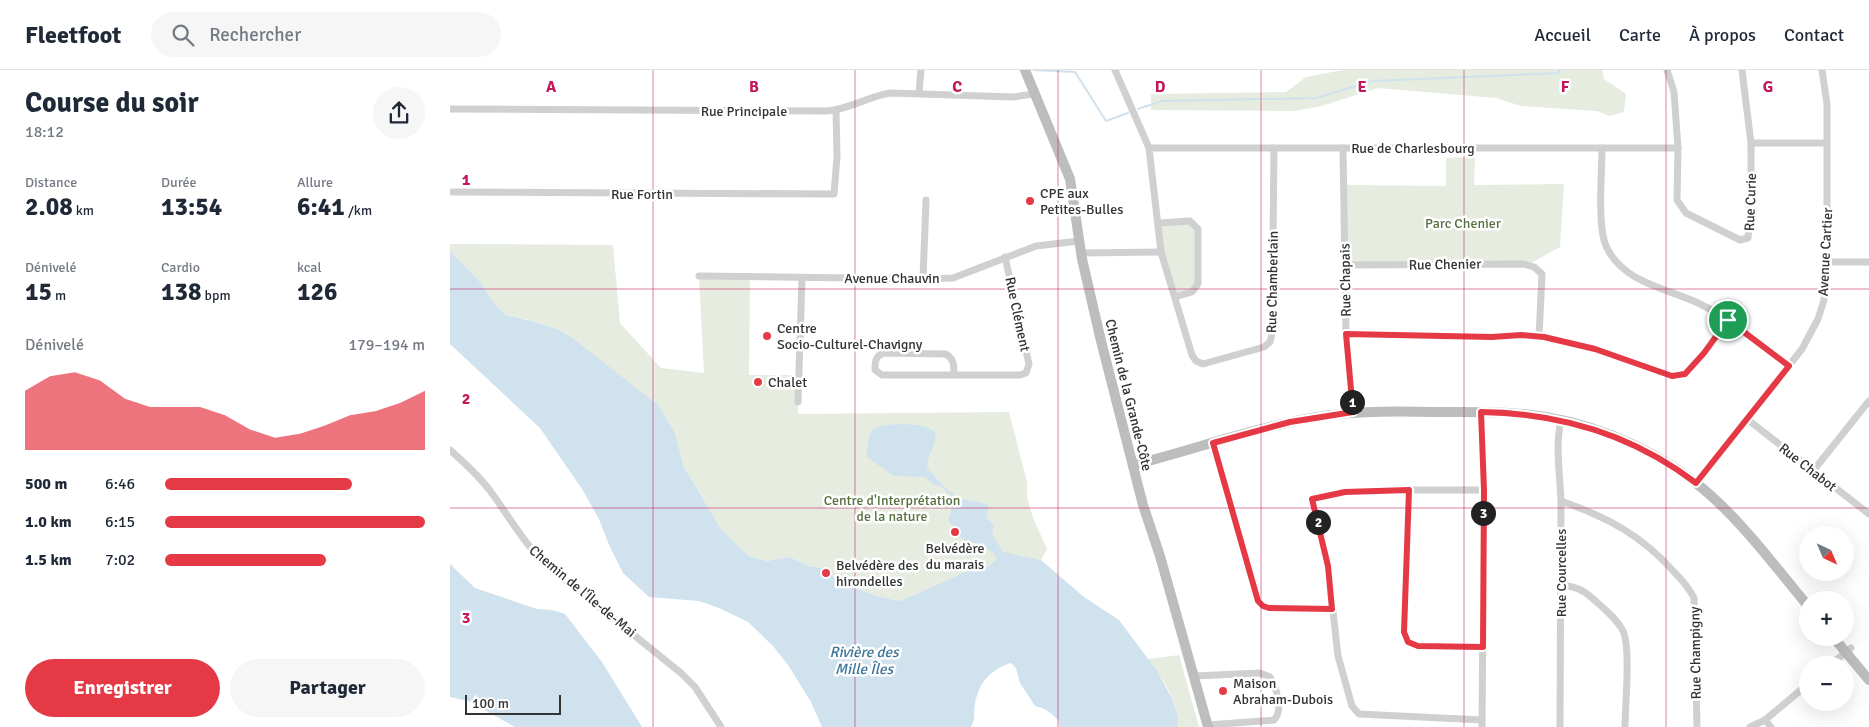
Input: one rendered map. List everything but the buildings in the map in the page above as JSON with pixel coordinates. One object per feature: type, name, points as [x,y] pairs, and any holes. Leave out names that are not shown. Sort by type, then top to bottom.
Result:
[{"type":"street","points":[[920,94],[921,70]]},
{"type":"street","name":"Chemin de la Grande-Côte","points":[[1025,70],[1070,179],[1081,253],[1100,341],[1143,505],[1160,556],[1208,726]]},
{"type":"street","name":"Rue Chamberlain","points":[[1116,70],[1149,148],[1161,252],[1192,355],[1196,361],[1203,364],[1264,347],[1270,342],[1272,334],[1274,148]]},
{"type":"street","name":"Rue Curie","points":[[1667,70],[1674,92],[1678,148],[1677,200],[1686,213],[1740,240],[1748,238],[1752,195],[1751,143],[1742,70]]},
{"type":"street","name":"Avenue Cartier","points":[[1696,483],[1808,340],[1824,300],[1827,262],[1827,104],[1822,70]]},
{"type":"street","name":"Rue Principale","points":[[450,109],[836,110],[887,94],[1013,97],[1034,94]]},
{"type":"street","name":"Rue Fortin","points":[[450,192],[834,194],[837,157],[836,110]]},
{"type":"street","points":[[1751,143],[1827,143]]},
{"type":"street","name":"Rue de Charlesbourg","points":[[1149,148],[1678,148]]},
{"type":"street","name":"Rue Chapais","points":[[1343,148],[1346,334],[1353,412]]},
{"type":"street","points":[[1602,148],[1601,213],[1606,245],[1614,259],[1626,272],[1650,285],[1698,303],[1728,320],[1789,366]]},
{"type":"street","points":[[923,279],[926,200]]},
{"type":"street","points":[[1159,223],[1190,222],[1198,229],[1198,284],[1192,292],[1175,297]]},
{"type":"street","name":"Avenue Chauvin","points":[[699,276],[953,278],[1040,245],[1079,241]]},
{"type":"street","points":[[1081,253],[1161,252]]},
{"type":"street","name":"Rue Clément","points":[[954,374],[1020,375],[1028,372],[1029,364],[1005,257]]},
{"type":"street","points":[[1827,262],[1869,262]]},
{"type":"street","name":"Rue Chenier","points":[[1345,265],[1524,264],[1534,267],[1542,274],[1539,336]]},
{"type":"street","points":[[798,402],[802,278]]},
{"type":"street","points":[[1346,334],[1539,336],[1595,349],[1672,376],[1685,374],[1704,353],[1728,320]]},
{"type":"street","points":[[883,353],[946,354],[951,357],[954,363],[954,374],[882,375],[875,370],[875,360],[878,355],[883,353]]},
{"type":"street","points":[[1813,471],[1869,401]]},
{"type":"street","points":[[1133,465],[1290,422],[1353,412],[1481,412],[1524,414],[1561,420],[1594,429],[1636,446],[1672,466],[1696,483],[1735,520],[1799,595]]},
{"type":"street","points":[[1481,412],[1484,490],[1482,724],[1359,714],[1352,706],[1338,656],[1328,566],[1312,499],[1345,492],[1484,490]]},
{"type":"street","name":"Rue Chabot","points":[[1747,419],[1869,514]]},
{"type":"street","name":"Rue Courcelles","points":[[1560,727],[1561,501],[1559,431],[1561,420]]},
{"type":"street","points":[[1213,443],[1258,601],[1263,606],[1269,608],[1332,609]]},
{"type":"street","name":"Chemin de l'Île-de-Mai","points":[[450,450],[474,471],[491,492],[528,546],[542,560],[681,673],[695,688],[721,727]]},
{"type":"street","points":[[1409,490],[1404,632],[1408,642],[1418,646],[1483,647]]},
{"type":"street","name":"Rue Champigny","points":[[1561,501],[1617,524],[1664,560],[1690,590],[1694,598],[1697,727]]},
{"type":"street","points":[[1561,585],[1576,587],[1587,593],[1612,616],[1623,632],[1627,645],[1625,727]]},
{"type":"street","points":[[1843,646],[1869,680]]},
{"type":"street","points":[[1841,656],[1848,650]]},
{"type":"street","points":[[1194,676],[1264,674],[1270,677],[1273,685],[1279,707],[1278,715],[1274,720],[1208,726]]},
{"type":"street","points":[[1750,727],[1765,720],[1799,692]]},
{"type":"street","points":[[1765,720],[1771,727]]},
{"type":"green space","points":[[1343,70],[1602,70],[1604,79],[1626,94],[1624,112],[1610,116],[1597,111],[1521,106],[1496,98],[1378,88],[1322,106],[1294,111],[1151,110],[1151,94],[1286,92],[1306,77]]},
{"type":"green space","name":"Parc Chenier","points":[[1475,157],[1474,185],[1564,184],[1560,247],[1531,263],[1345,265],[1344,185],[1446,186],[1446,158]]},
{"type":"green space","points":[[1190,221],[1198,229],[1198,284],[1192,292],[1175,297],[1161,252],[1159,223]]},
{"type":"green space","name":"Centre d'Interprétation de la nature","points":[[450,244],[613,245],[620,323],[661,368],[704,373],[699,277],[750,277],[749,375],[798,375],[798,414],[1009,412],[1027,482],[1027,497],[1033,518],[1047,549],[1041,560],[1024,557],[997,559],[987,567],[981,565],[900,601],[876,596],[839,581],[821,568],[808,566],[790,557],[767,561],[749,556],[721,529],[684,467],[675,433],[628,382],[556,329],[531,320],[506,315],[497,307],[480,282],[450,251]]},
{"type":"green space","points":[[1179,655],[1199,727],[1178,727],[1175,708],[1169,691],[1148,659]]},
{"type":"water","name":"Rivière des Mille Îles","points":[[450,251],[480,282],[497,307],[506,315],[533,321],[559,330],[575,340],[658,405],[675,433],[684,467],[721,529],[749,556],[767,561],[790,557],[808,566],[821,568],[839,581],[876,596],[900,601],[981,565],[987,567],[997,559],[993,553],[982,545],[963,540],[948,520],[955,500],[942,487],[933,484],[925,477],[894,476],[867,457],[870,436],[877,427],[898,424],[925,426],[935,432],[935,441],[927,468],[955,495],[989,506],[986,518],[994,525],[992,534],[1003,552],[1041,560],[1084,597],[1119,620],[1158,672],[1172,699],[1178,716],[1178,727],[1059,727],[1059,721],[1045,710],[1035,706],[1020,683],[1016,668],[1011,663],[991,673],[979,689],[971,727],[822,727],[811,702],[788,665],[773,646],[748,622],[699,601],[649,597],[623,573],[599,519],[582,489],[540,428],[450,344]]},
{"type":"water","points":[[450,564],[475,588],[537,609],[552,610],[565,614],[602,662],[642,727],[515,727],[468,701],[450,697]]},
{"type":"waterway","points":[[1034,70],[1075,72],[1106,121],[1128,113]]},
{"type":"waterway","points":[[1138,109],[1162,101],[1316,98],[1372,81],[1559,73],[1559,70]]},
{"type":"place","name":"CPE aux Petites-Bulles","points":[[1030,201]]},
{"type":"place","name":"Centre Socio-Culturel-Chavigny","points":[[767,336]]},
{"type":"place","name":"Chalet","points":[[758,382]]},
{"type":"place","name":"Belvédère du marais","points":[[955,532]]},
{"type":"place","name":"Belvédère des hirondelles","points":[[826,573]]},
{"type":"place","name":"Maison Abraham-Dubois","points":[[1223,691]]},
{"type":"route","points":[[1728,320],[1789,366],[1696,483],[1649,452],[1594,429],[1541,416],[1481,412],[1484,490],[1483,647],[1418,646],[1408,642],[1404,632],[1409,490],[1345,492],[1312,499],[1328,566],[1332,609],[1269,608],[1263,606],[1258,601],[1213,443],[1290,422],[1353,412],[1346,334],[1492,337],[1521,335],[1544,337],[1595,349],[1672,376],[1685,374],[1704,353],[1728,320]]}]
